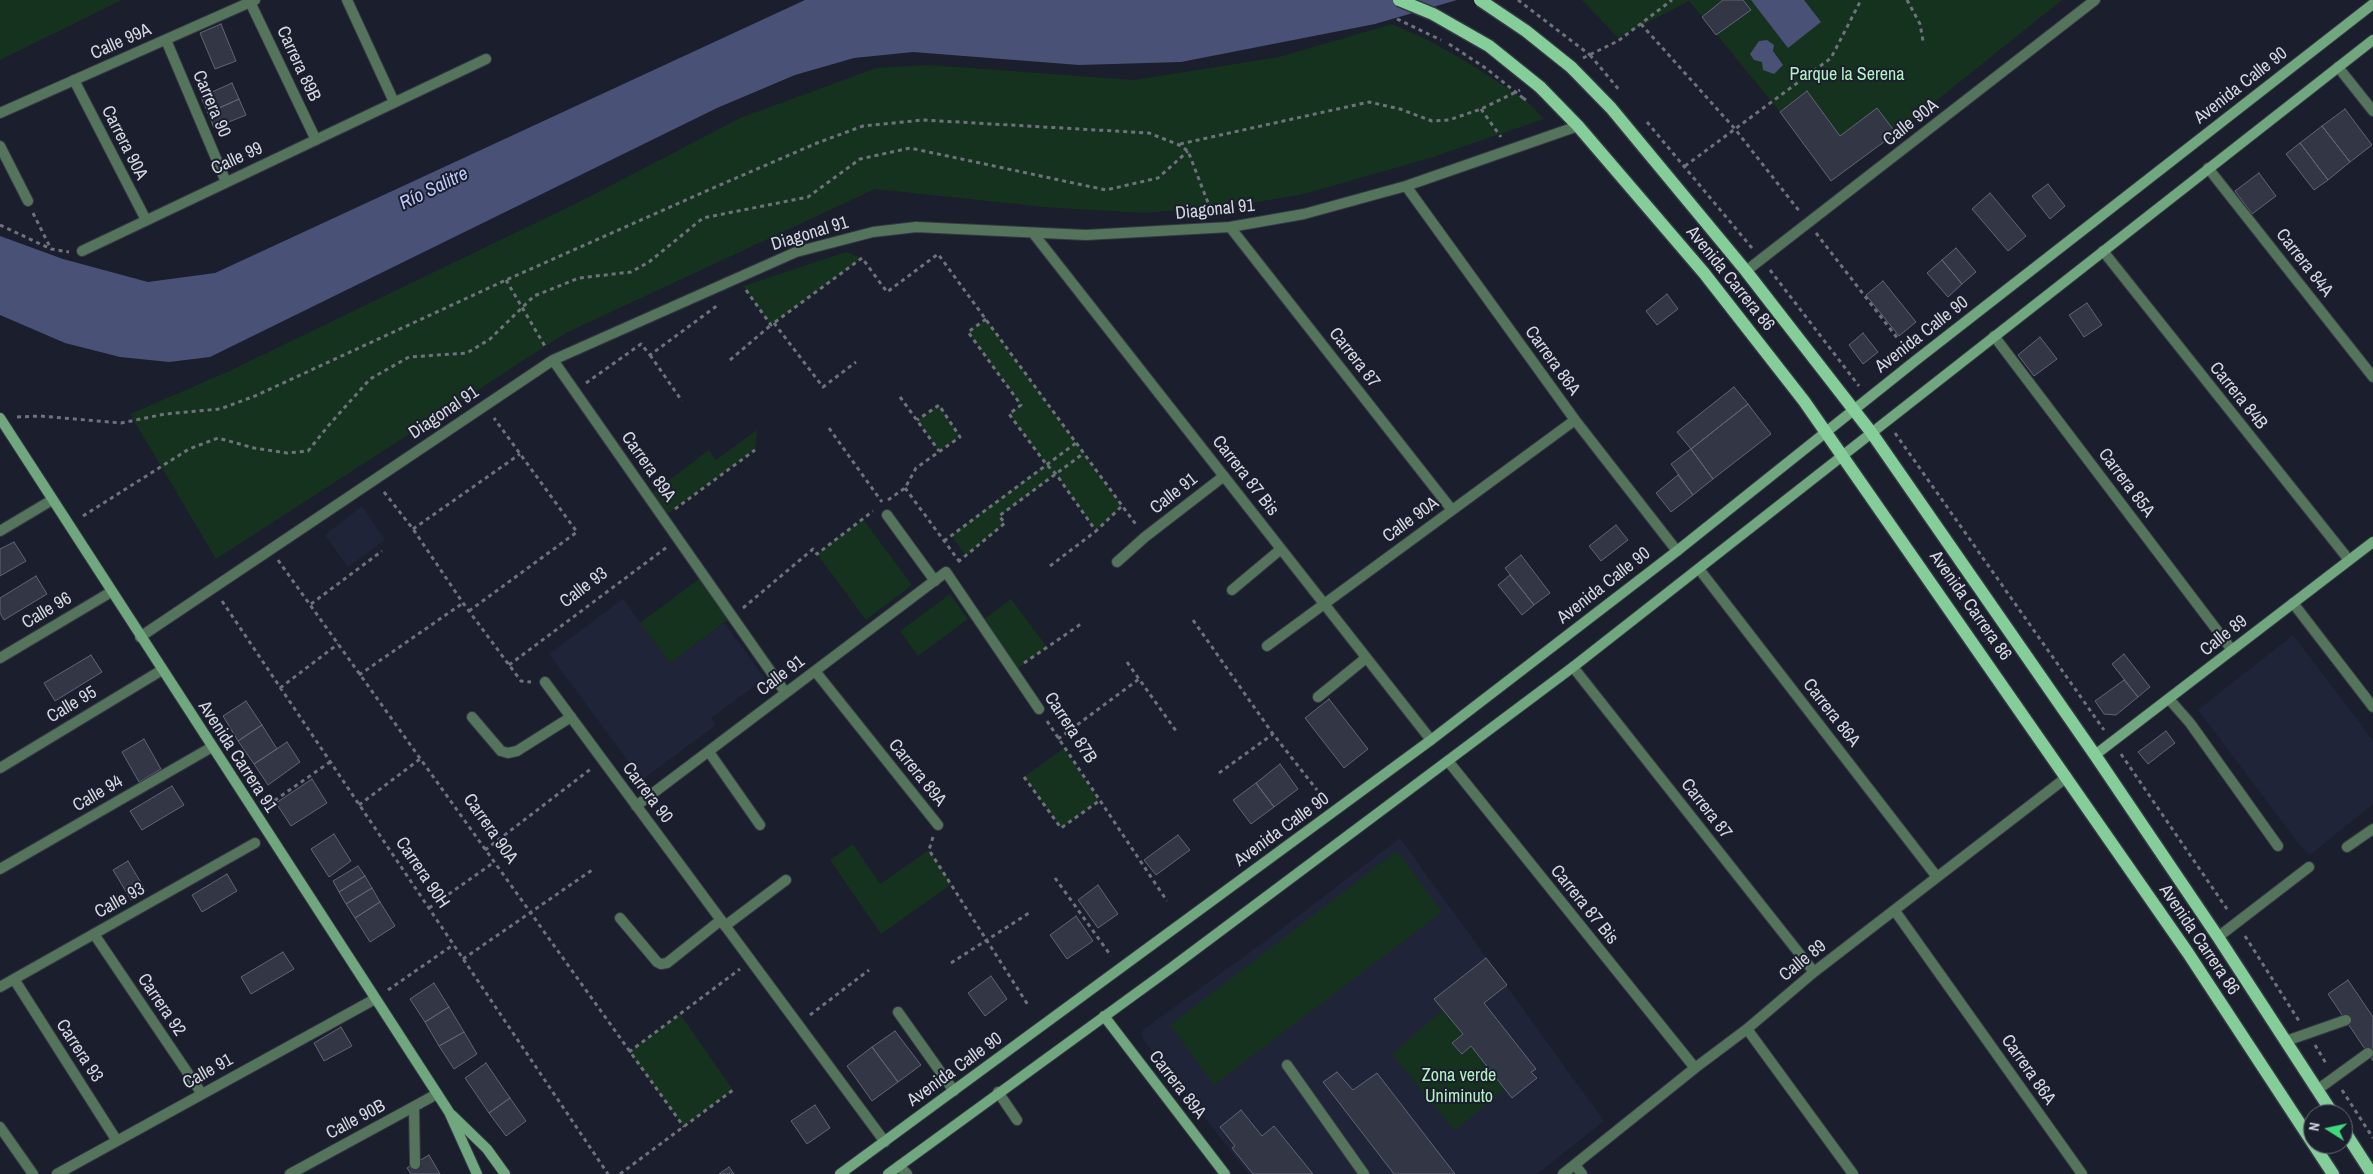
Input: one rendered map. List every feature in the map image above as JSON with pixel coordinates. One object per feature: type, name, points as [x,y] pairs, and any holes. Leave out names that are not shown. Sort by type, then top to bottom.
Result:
[{"type":"main road","name":"Avenida Carrera 86","points":[[1399,0],[1440,18],[1488,46],[1540,87],[1578,126],[1744,322],[1827,432],[2067,777],[2188,954],[2333,1174]]},
{"type":"main road","name":"Avenida Carrera 86","points":[[1480,0],[1573,65],[1746,271],[1871,432],[2095,755],[2218,937],[2326,1104]]},
{"type":"main road","name":"Avenida Calle 90","points":[[840,1174],[1431,740],[1677,551],[2373,4]]},
{"type":"main road","points":[[888,1174],[1104,1016],[1573,667],[2373,40]]},
{"type":"main road","name":"Avenida Carrera 91","points":[[0,418],[449,1112],[475,1173]]},
{"type":"main road","name":"Calle 89","points":[[2095,755],[2373,542]]},
{"type":"main road","name":"Carrera 89A","points":[[1104,1016],[1225,1174]]},
{"type":"main road","name":"Avenida Carrera 91","points":[[449,1112],[486,1149],[505,1174]]},
{"type":"main road","points":[[2353,1145],[2372,1174]]},
{"type":"street","points":[[347,0],[394,102]]},
{"type":"street","name":"Calle 90A","points":[[1746,271],[2096,0]]},
{"type":"street","name":"Calle 99A","points":[[0,113],[253,1]]},
{"type":"street","name":"Carrera 89B","points":[[253,1],[316,140]]},
{"type":"street","name":"Carrera 90","points":[[166,40],[226,182]]},
{"type":"street","name":"Calle 99","points":[[82,251],[486,59]]},
{"type":"street","points":[[2338,67],[2373,111]]},
{"type":"street","name":"Carrera 90A","points":[[74,80],[146,220]]},
{"type":"street","name":"Diagonal 91","points":[[140,637],[553,360],[796,252],[873,232],[916,227],[1033,233],[1138,233],[1230,227],[1304,214],[1406,186],[1578,126]]},
{"type":"street","points":[[0,146],[28,201]]},
{"type":"street","name":"Carrera 84A","points":[[2208,168],[2373,377]]},
{"type":"street","name":"Carrera 86A","points":[[1406,186],[1575,420],[1677,551]]},
{"type":"street","name":"Carrera 87","points":[[1230,227],[1452,510]]},
{"type":"street","name":"Carrera 87 Bis","points":[[1033,233],[1431,740]]},
{"type":"street","name":"Carrera 84B","points":[[2103,251],[2349,560]]},
{"type":"street","name":"Carrera 85A","points":[[1994,336],[2232,650]]},
{"type":"street","name":"Carrera 89A","points":[[553,360],[785,692]]},
{"type":"street","name":"Calle 90A","points":[[1267,646],[1575,420]]},
{"type":"street","name":"Calle 91","points":[[1117,562],[1145,537],[1224,476]]},
{"type":"street","points":[[0,531],[52,500]]},
{"type":"street","points":[[887,515],[935,581]]},
{"type":"street","points":[[1232,590],[1281,549]]},
{"type":"street","name":"Carrera 86A","points":[[1699,569],[1937,877]]},
{"type":"street","name":"Calle 91","points":[[636,806],[946,572]]},
{"type":"street","name":"Carrera 87B","points":[[946,572],[1039,709]]},
{"type":"street","name":"Calle 96","points":[[0,658],[111,592]]},
{"type":"street","points":[[2293,603],[2373,708]]},
{"type":"street","points":[[1318,697],[1366,658]]},
{"type":"street","name":"Carrera 87","points":[[1573,667],[1814,972]]},
{"type":"street","name":"Calle 95","points":[[0,768],[162,670]]},
{"type":"street","name":"Carrera 89A","points":[[815,671],[938,824]]},
{"type":"street","name":"Carrera 90","points":[[545,682],[884,1142]]},
{"type":"street","points":[[2169,699],[2190,723],[2278,846]]},
{"type":"street","points":[[472,717],[500,751],[508,753],[517,751],[571,717]]},
{"type":"street","name":"Calle 94","points":[[0,869],[212,747]]},
{"type":"street","points":[[709,752],[760,825]]},
{"type":"street","name":"Carrera 87 Bis","points":[[1448,761],[1694,1068]]},
{"type":"street","name":"Calle 89","points":[[1563,1174],[1694,1068],[1747,1029],[1814,972],[2067,777]]},
{"type":"street","points":[[2347,847],[2373,829]]},
{"type":"street","name":"Calle 93","points":[[0,987],[255,843]]},
{"type":"street","points":[[2218,937],[2309,867]]},
{"type":"street","points":[[620,918],[657,962],[661,964],[667,962],[786,880]]},
{"type":"street","name":"Carrera 86A","points":[[1894,911],[2082,1174]]},
{"type":"street","name":"Carrera 92","points":[[94,934],[202,1094]]},
{"type":"street","name":"Carrera 93","points":[[14,979],[118,1141]]},
{"type":"street","name":"Calle 91","points":[[57,1174],[375,999]]},
{"type":"street","points":[[898,1012],[954,1091]]},
{"type":"street","points":[[2286,1041],[2346,1020]]},
{"type":"street","points":[[1747,1029],[1853,1174]]},
{"type":"street","points":[[2317,1090],[2368,1053]]},
{"type":"street","points":[[1287,1064],[1364,1174]]},
{"type":"street","points":[[998,1092],[1017,1120]]},
{"type":"street","name":"Calle 90B","points":[[290,1174],[437,1094]]},
{"type":"street","points":[[414,1107],[415,1164]]},
{"type":"street","points":[[0,1127],[33,1174]]},
{"type":"street","points":[[1574,1165],[1582,1174]]},
{"type":"street","points":[[899,1166],[907,1174]]},
{"type":"path","points":[[1518,0],[1590,55]]},
{"type":"path","points":[[1573,65],[1618,41],[1672,0]]},
{"type":"path","points":[[1685,166],[1831,58],[1861,0]]},
{"type":"path","points":[[1907,0],[1920,24],[1922,40]]},
{"type":"path","points":[[1396,19],[1443,41],[1487,69],[1525,99]]},
{"type":"path","points":[[1641,24],[1735,129],[1905,348]]},
{"type":"path","points":[[1179,145],[1368,102],[1400,109],[1432,121],[1448,120],[1481,109],[1524,88]]},
{"type":"path","points":[[1481,109],[1510,149]]},
{"type":"path","points":[[40,416],[122,423],[165,414],[220,408],[255,396],[506,280],[817,143],[862,126],[923,120],[1149,133],[1179,145],[1188,152],[1218,228]]},
{"type":"path","points":[[83,516],[189,449],[218,438],[254,448],[287,453],[308,452],[328,425],[370,379],[409,357],[467,353],[490,338],[534,296],[579,278],[631,272],[649,262],[703,218],[808,197],[860,159],[910,148],[1106,190],[1158,178],[1188,152]]},
{"type":"path","points":[[28,201],[52,249]]},
{"type":"path","points":[[0,225],[52,249],[67,252],[82,251]]},
{"type":"path","points":[[730,360],[773,324],[862,258],[887,292],[938,254],[1145,537]]},
{"type":"path","points":[[506,280],[553,360]]},
{"type":"path","points":[[743,286],[823,387],[856,362]]},
{"type":"path","points":[[650,355],[720,304]]},
{"type":"path","points":[[986,319],[968,332],[1021,406],[1009,414],[1046,464],[1056,474],[1096,531]]},
{"type":"path","points":[[575,391],[641,344],[682,401]]},
{"type":"path","points":[[900,397],[939,451]]},
{"type":"path","points":[[469,611],[577,532],[485,405]]},
{"type":"path","points":[[733,616],[813,549],[817,554],[905,488],[916,468],[960,437],[939,405],[917,420]]},
{"type":"path","points":[[829,428],[883,503]]},
{"type":"path","points":[[1898,438],[2237,923],[2373,1138]]},
{"type":"path","points":[[944,541],[1076,443]]},
{"type":"path","points":[[663,517],[755,450]]},
{"type":"path","points":[[946,572],[1005,524],[999,516],[1084,453]]},
{"type":"path","points":[[413,528],[520,454]]},
{"type":"path","points":[[374,480],[413,528],[463,603],[521,681],[545,682]]},
{"type":"path","points":[[905,488],[959,561]]},
{"type":"path","points":[[1050,566],[1096,531],[1122,506]]},
{"type":"path","name":"Calle 93","points":[[509,665],[678,538]]},
{"type":"path","name":"Carrera 90A","points":[[270,549],[311,604],[358,675],[684,1127]]},
{"type":"path","points":[[311,604],[382,551]]},
{"type":"path","name":"Carrera 90H","points":[[213,588],[608,1174]]},
{"type":"path","points":[[358,675],[463,603]]},
{"type":"path","points":[[1193,620],[1273,734],[1317,790]]},
{"type":"path","points":[[1014,671],[1081,624]]},
{"type":"path","points":[[280,688],[338,644]]},
{"type":"path","points":[[1127,662],[1176,731]]},
{"type":"path","points":[[1058,739],[1139,679]]},
{"type":"path","name":"Carrera 87B","points":[[1039,709],[1167,901]]},
{"type":"path","points":[[1219,772],[1273,734]]},
{"type":"path","points":[[359,805],[420,759]]},
{"type":"path","points":[[486,850],[602,760]]},
{"type":"path","points":[[268,805],[330,762]]},
{"type":"path","points":[[1024,777],[1061,828],[1099,801]]},
{"type":"path","name":"Carrera 89A","points":[[938,824],[929,850],[1028,1005]]},
{"type":"path","points":[[429,908],[493,863]]},
{"type":"path","points":[[463,959],[592,870]]},
{"type":"path","points":[[1055,878],[1120,969]]},
{"type":"path","points":[[951,963],[1029,913]]},
{"type":"path","points":[[388,990],[454,945]]},
{"type":"path","points":[[630,1052],[751,961]]},
{"type":"path","points":[[798,1024],[869,970]]},
{"type":"path","points":[[620,1174],[733,1090]]},
{"type":"shaded area","points":[[362,506],[385,540],[348,567],[325,535]]},
{"type":"shaded area","points":[[623,599],[670,663],[724,623],[765,678],[711,718],[716,725],[642,780],[549,654]]},
{"type":"shaded area","points":[[2293,635],[2373,740],[2373,804],[2310,855],[2302,848],[2198,710]]},
{"type":"shaded area","points":[[1400,838],[1604,1121],[1537,1174],[1249,1174],[1144,1041],[1141,1034],[1144,1029],[1271,937]]},
{"type":"green space","points":[[0,0],[122,0],[0,60]]},
{"type":"green space","name":"Parque la Serena","points":[[1582,0],[2062,0],[1896,133],[1831,181],[1780,112],[1689,1],[1618,38]]},
{"type":"green space","points":[[1392,24],[1428,40],[1467,62],[1526,100],[1544,119],[1430,158],[1304,194],[1233,206],[1143,213],[1043,207],[875,189],[566,333],[216,559],[130,414],[225,373],[581,201],[740,118],[876,68],[930,65],[1134,80],[1279,57]]},
{"type":"green space","points":[[846,252],[862,258],[771,325],[743,286]]},
{"type":"green space","points":[[986,319],[1122,506],[1096,531],[1056,474],[1000,516],[1005,523],[966,556],[951,535],[1046,464],[1009,414],[1021,405],[968,332]]},
{"type":"green space","points":[[939,405],[960,437],[939,451],[917,420]]},
{"type":"green space","points":[[757,430],[755,450],[663,517],[648,496],[709,450],[716,460]]},
{"type":"green space","points":[[863,519],[912,585],[866,620],[817,554]]},
{"type":"green space","points":[[699,579],[729,619],[670,663],[640,623]]},
{"type":"green space","points":[[950,594],[968,619],[918,656],[900,631]]},
{"type":"green space","points":[[1011,599],[1047,647],[1014,671],[980,622]]},
{"type":"green space","points":[[1064,748],[1099,801],[1061,828],[1024,777]]},
{"type":"green space","points":[[853,844],[880,884],[929,850],[952,884],[881,934],[830,860]]},
{"type":"green space","points":[[1397,851],[1442,912],[1214,1085],[1170,1025]]},
{"type":"green space","name":"Zona verde Uniminuto","points":[[1443,1010],[1463,1034],[1453,1043],[1462,1054],[1471,1046],[1506,1088],[1455,1131],[1392,1054]]},
{"type":"green space","points":[[680,1014],[733,1090],[684,1127],[629,1052]]},
{"type":"water","name":"Río Salitre","points":[[805,0],[1457,0],[1375,24],[1181,62],[1079,65],[913,52],[854,58],[795,75],[717,108],[210,357],[169,362],[120,357],[65,343],[0,315],[0,236],[63,259],[148,282],[215,273]]},
{"type":"water","points":[[1751,0],[1804,0],[1821,22],[1788,48]]},
{"type":"water","points":[[1767,40],[1774,45],[1773,51],[1783,65],[1774,74],[1763,70],[1762,62],[1754,60],[1750,54],[1759,41]]},
{"type":"building","points":[[1723,0],[1743,0],[1751,10],[1716,35],[1702,17]]},
{"type":"building","points":[[221,24],[236,61],[215,69],[200,33]]},
{"type":"building","points":[[232,83],[239,99],[208,113],[201,97]]},
{"type":"building","points":[[1807,91],[1840,136],[1877,108],[1896,133],[1831,181],[1780,112]]},
{"type":"building","points":[[239,99],[246,115],[214,128],[208,113]]},
{"type":"building","points":[[2345,109],[2372,145],[2350,162],[2322,126]]},
{"type":"building","points":[[2322,126],[2350,162],[2328,180],[2300,143]]},
{"type":"building","points":[[2300,143],[2328,180],[2314,190],[2286,154]]},
{"type":"building","points":[[2259,173],[2276,196],[2252,214],[2235,191]]},
{"type":"building","points":[[2048,184],[2065,206],[2050,219],[2032,196]]},
{"type":"building","points":[[1990,193],[2026,236],[2008,251],[1972,209]]},
{"type":"building","points":[[1956,248],[1976,272],[1962,284],[1942,260]]},
{"type":"building","points":[[1942,260],[1962,284],[1948,297],[1927,273]]},
{"type":"building","points":[[1883,281],[1916,322],[1899,336],[1866,295]]},
{"type":"building","points":[[1667,294],[1678,309],[1657,325],[1646,311]]},
{"type":"building","points":[[2087,303],[2102,325],[2084,337],[2069,315]]},
{"type":"building","points":[[1863,333],[1878,352],[1863,364],[1849,345]]},
{"type":"building","points":[[2040,337],[2057,359],[2034,376],[2018,355]]},
{"type":"building","points":[[1734,387],[1748,404],[1691,449],[1677,432]]},
{"type":"building","points":[[1748,404],[1771,434],[1713,479],[1691,449]]},
{"type":"building","points":[[1691,449],[1713,479],[1693,495],[1671,464]]},
{"type":"building","points":[[1678,475],[1693,495],[1671,512],[1656,493]]},
{"type":"building","points":[[1616,525],[1628,540],[1601,561],[1589,546]]},
{"type":"building","points":[[14,542],[26,561],[0,576],[0,549]]},
{"type":"building","points":[[1521,555],[1550,593],[1534,605],[1505,568]]},
{"type":"building","points":[[1510,575],[1534,605],[1522,615],[1498,585]]},
{"type":"building","points":[[36,576],[47,594],[4,620],[0,613],[0,598]]},
{"type":"building","points":[[2124,654],[2150,687],[2138,697],[2112,664]]},
{"type":"building","points":[[91,655],[102,672],[55,701],[44,683]]},
{"type":"building","points":[[2124,680],[2138,697],[2116,715],[2104,714],[2095,701]]},
{"type":"building","points":[[1329,699],[1368,749],[1344,768],[1305,718]]},
{"type":"building","points":[[246,701],[262,725],[238,741],[223,716]]},
{"type":"building","points":[[262,725],[277,749],[254,764],[238,741]]},
{"type":"building","points":[[2166,731],[2175,743],[2148,764],[2138,752]]},
{"type":"building","points":[[144,739],[161,769],[139,782],[122,752]]},
{"type":"building","points":[[287,742],[300,762],[268,785],[254,764]]},
{"type":"building","points":[[1280,764],[1298,789],[1274,807],[1256,783]]},
{"type":"building","points":[[312,779],[327,803],[291,826],[276,803]]},
{"type":"building","points":[[1256,783],[1274,807],[1251,824],[1233,800]]},
{"type":"building","points":[[172,786],[184,805],[142,830],[130,811]]},
{"type":"building","points":[[334,834],[351,861],[329,877],[311,849]]},
{"type":"building","points":[[1178,835],[1190,850],[1156,875],[1144,860]]},
{"type":"building","points":[[128,861],[146,891],[131,900],[113,870]]},
{"type":"building","points":[[358,866],[365,876],[339,892],[333,881]]},
{"type":"building","points":[[227,874],[237,891],[202,912],[192,895]]},
{"type":"building","points":[[365,876],[372,888],[346,904],[339,892]]},
{"type":"building","points":[[1098,885],[1118,914],[1098,928],[1078,900]]},
{"type":"building","points":[[372,888],[380,902],[355,918],[346,904]]},
{"type":"building","points":[[380,902],[395,926],[370,942],[355,918]]},
{"type":"building","points":[[1076,916],[1093,941],[1067,959],[1050,935]]},
{"type":"building","points":[[283,952],[294,969],[251,994],[241,977]]},
{"type":"building","points":[[1486,958],[1507,985],[1484,1003],[1536,1069],[1531,1072],[1537,1078],[1512,1098],[1471,1046],[1462,1054],[1452,1043],[1463,1034],[1434,999]]},
{"type":"building","points":[[991,976],[1007,999],[985,1016],[968,993]]},
{"type":"building","points":[[2348,980],[2373,1017],[2373,1061],[2328,994]]},
{"type":"building","points":[[434,983],[449,1007],[425,1022],[410,999]]},
{"type":"building","points":[[449,1007],[464,1032],[439,1046],[425,1022]]},
{"type":"building","points":[[341,1027],[352,1046],[324,1061],[314,1043]]},
{"type":"building","points":[[895,1031],[921,1065],[898,1082],[872,1047]]},
{"type":"building","points":[[464,1032],[477,1054],[454,1069],[439,1046]]},
{"type":"building","points":[[872,1047],[898,1082],[872,1101],[847,1066]]},
{"type":"building","points":[[486,1063],[510,1098],[489,1113],[465,1078]]},
{"type":"building","points":[[1337,1072],[1353,1090],[1377,1073],[1455,1174],[1394,1174],[1323,1082]]},
{"type":"building","points":[[510,1098],[526,1121],[506,1136],[489,1113]]},
{"type":"building","points":[[815,1105],[830,1128],[807,1144],[791,1121]]},
{"type":"building","points":[[1241,1110],[1262,1136],[1274,1126],[1313,1174],[1253,1174],[1232,1148],[1235,1146],[1220,1127]]},
{"type":"building","points":[[429,1155],[440,1174],[411,1174],[407,1168]]},
{"type":"building","points":[[729,1167],[734,1174],[719,1174]]}]
